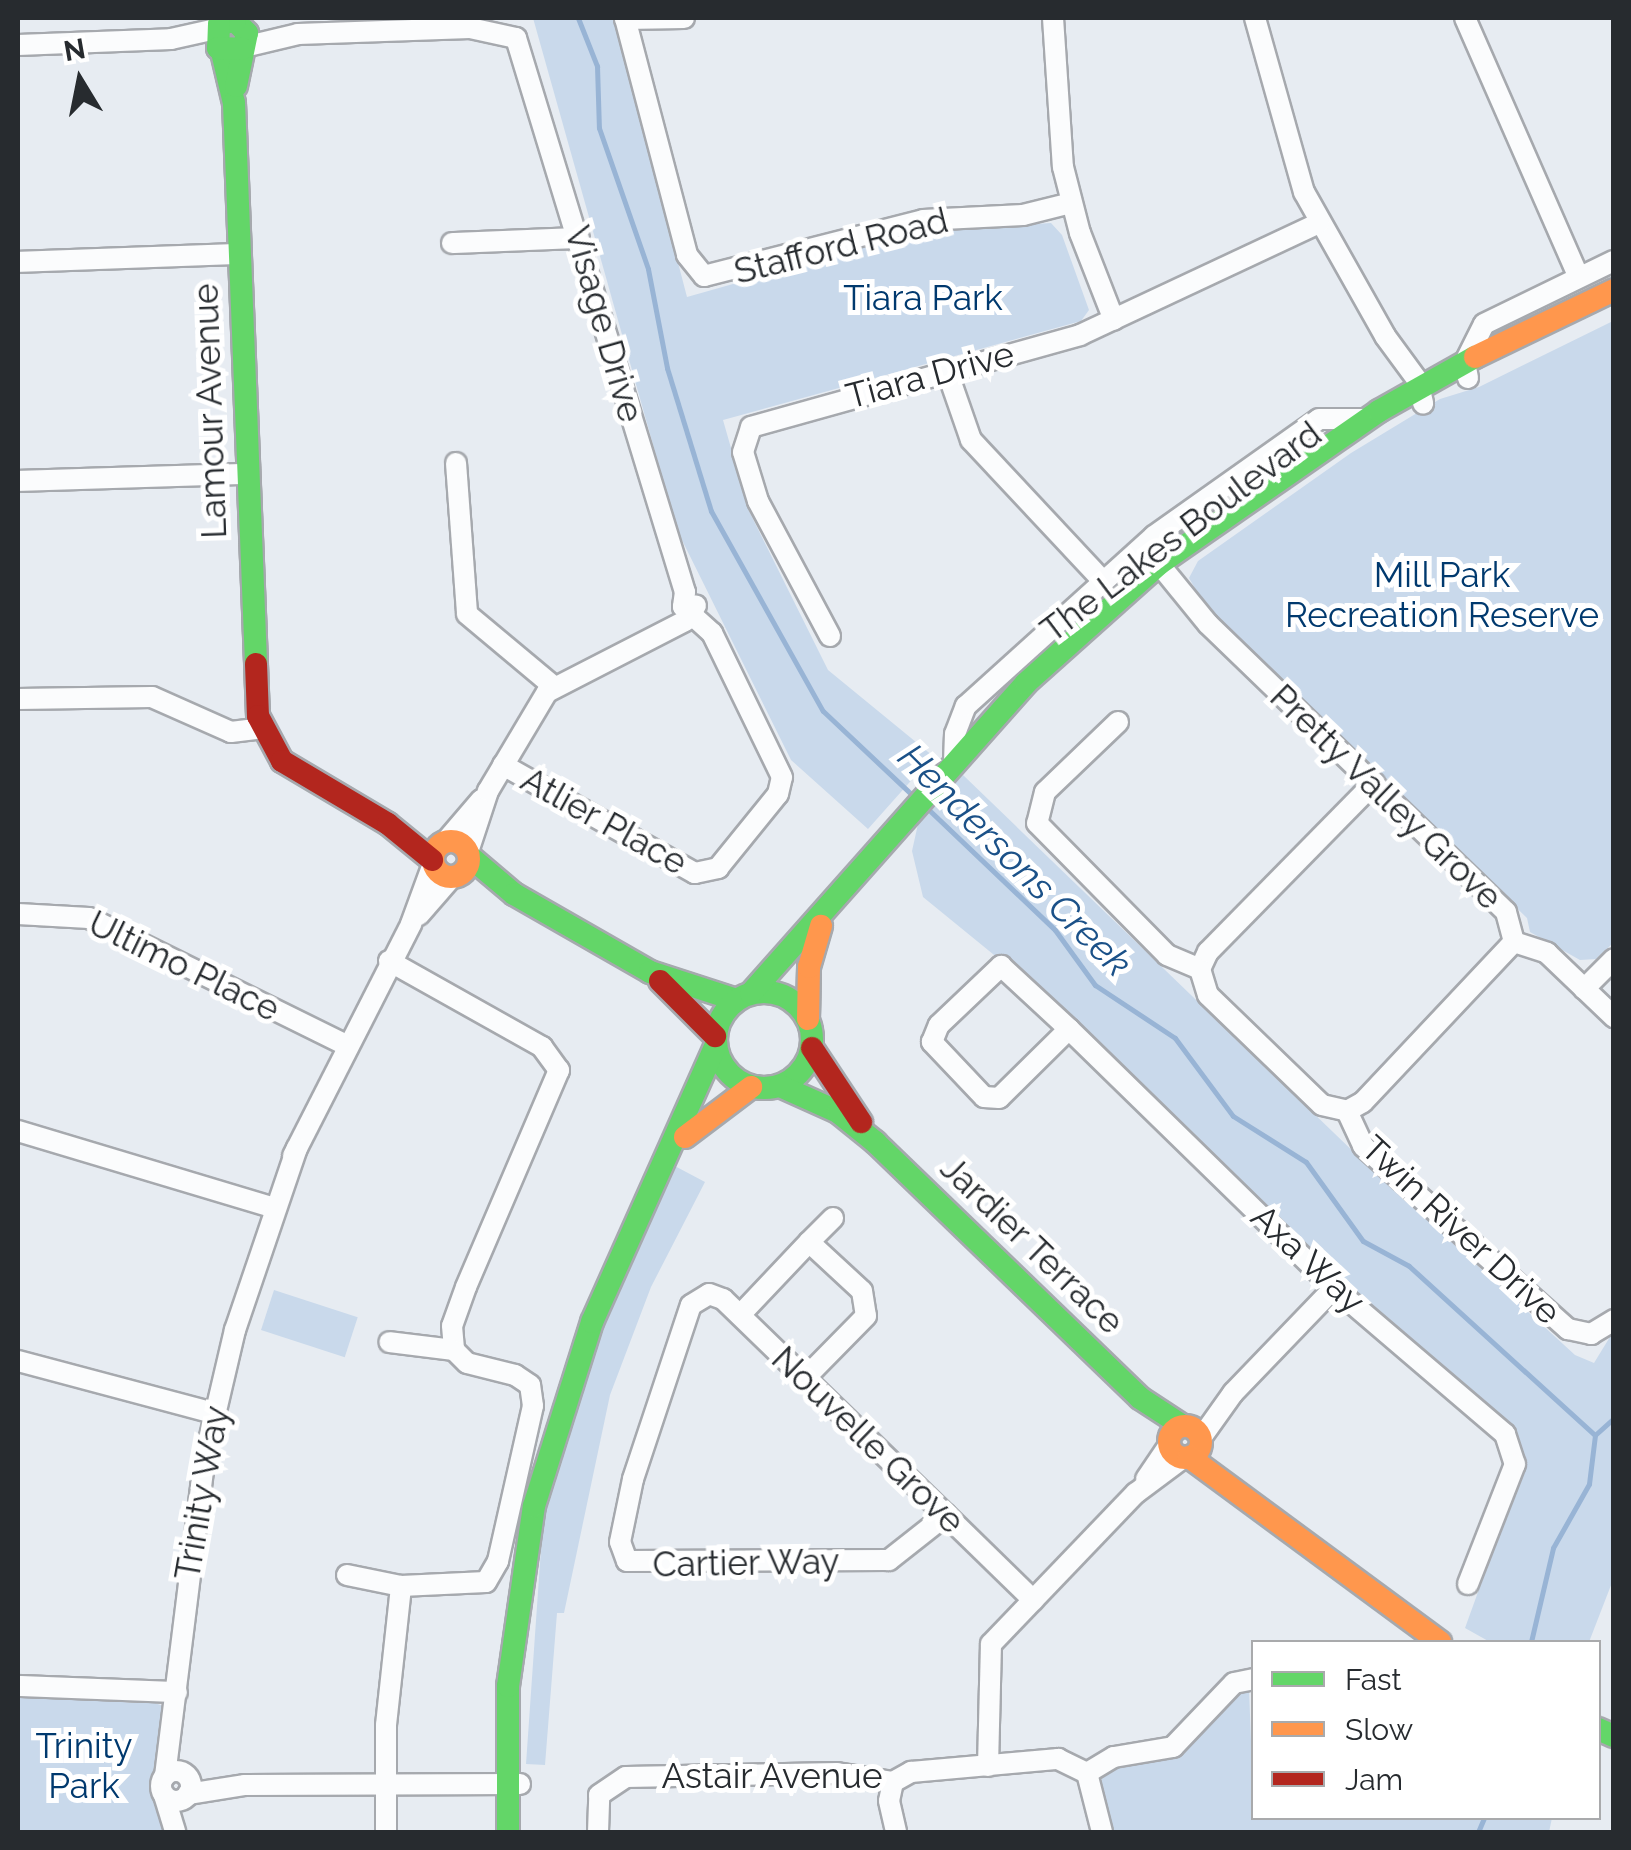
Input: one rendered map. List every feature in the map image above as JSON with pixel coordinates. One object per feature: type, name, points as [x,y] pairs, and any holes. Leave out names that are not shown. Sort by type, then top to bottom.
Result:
[{"type":"street","points":[[625,18],[684,18]]},
{"type":"street","name":"Stafford Road","points":[[625,18],[687,255],[704,276],[923,220],[1023,216],[1071,203]]},
{"type":"street","points":[[1053,18],[1059,141],[1071,203],[1114,320]]},
{"type":"street","points":[[1255,18],[1291,161],[1319,224],[1418,394]]},
{"type":"street","points":[[1267,18],[1269,69]]},
{"type":"street","points":[[1466,18],[1470,40],[1578,276]]},
{"type":"street","name":"Visage Drive","points":[[231,33],[470,28],[520,33],[688,610],[712,633],[782,777],[778,794],[706,874]]},
{"type":"street","points":[[18,44],[231,33]]},
{"type":"street","name":"Lamour Avenue","points":[[231,33],[260,722]]},
{"type":"street","name":"Tiara Drive","points":[[833,635],[758,500],[744,452],[746,434],[772,418],[1114,320],[1319,224]]},
{"type":"street","points":[[452,243],[579,238]]},
{"type":"street","points":[[18,262],[240,254]]},
{"type":"street","name":"The Lakes Boulevard","points":[[1466,370],[1484,324],[1614,261]]},
{"type":"street","name":"The Lakes Boulevard","points":[[744,996],[824,915],[910,810],[994,720],[1164,571],[1367,418],[1614,293]]},
{"type":"street","points":[[946,371],[971,440],[1102,580]]},
{"type":"street","name":"The Lakes Boulevard","points":[[1164,571],[1284,492],[1418,394]]},
{"type":"street","name":"The Lakes Boulevard","points":[[954,762],[954,734],[966,706],[1102,580],[1305,428],[1328,417],[1367,418]]},
{"type":"street","points":[[456,463],[467,614],[553,686]]},
{"type":"street","points":[[18,481],[247,474]]},
{"type":"street","name":"Pretty Valley Grove","points":[[1164,571],[1208,624],[1506,912],[1514,942],[1547,953],[1614,1017]]},
{"type":"street","points":[[450,859],[553,686],[688,610]]},
{"type":"street","points":[[18,699],[152,697],[221,728],[260,722],[289,767],[650,972],[744,996],[778,993],[808,1019],[812,1048],[801,1071],[780,1086],[751,1086],[727,1072],[715,1042],[650,972]]},
{"type":"street","points":[[1118,722],[1044,792],[1037,823],[1167,955],[1200,969],[1208,952],[1374,783]]},
{"type":"street","name":"Atlier Place","points":[[502,766],[706,874]]},
{"type":"street","name":"Trinity Way","points":[[178,1832],[177,1692],[188,1564],[214,1413],[254,1267],[265,1205],[290,1178],[297,1148],[344,1044],[450,859]]},
{"type":"street","name":"Ultimo Place","points":[[18,914],[89,918],[344,1044]]},
{"type":"street","name":"The Lakes Boulevard","points":[[808,1019],[809,966],[824,915]]},
{"type":"street","points":[[1347,1111],[1363,1102],[1514,942]]},
{"type":"street","points":[[1584,989],[1614,959]]},
{"type":"street","points":[[347,1576],[401,1586],[423,1580],[479,1585],[492,1575],[533,1406],[524,1379],[466,1363],[454,1350],[452,1326],[559,1070],[542,1047],[389,961]]},
{"type":"street","name":"Axa Way","points":[[1069,1029],[1005,1095],[984,1097],[932,1037],[1002,966],[1069,1029],[1334,1288],[1512,1446],[1515,1464],[1468,1584]]},
{"type":"street","name":"Twin River Drive","points":[[1200,969],[1208,995],[1322,1105],[1347,1111],[1362,1146],[1568,1329],[1591,1334],[1614,1320]]},
{"type":"street","points":[[508,1832],[548,1460],[592,1322],[715,1042],[744,996]]},
{"type":"street","name":"Jardier Terrace","points":[[812,1048],[875,1142]]},
{"type":"street","points":[[667,1156],[698,1123],[751,1086]]},
{"type":"street","name":"Jardier Terrace","points":[[780,1086],[838,1112],[875,1142],[1235,1488],[1437,1640]]},
{"type":"street","points":[[18,1131],[265,1205]]},
{"type":"street","points":[[740,1315],[834,1218]]},
{"type":"street","points":[[804,1379],[869,1306],[809,1242]]},
{"type":"street","points":[[988,1766],[987,1651],[1334,1288]]},
{"type":"street","name":"Nouvelle Grove","points":[[698,1299],[718,1296],[740,1315],[1033,1600]]},
{"type":"street","name":"Cartier Way","points":[[698,1299],[686,1315],[643,1442],[621,1534],[628,1561],[889,1560],[946,1515]]},
{"type":"street","points":[[389,1342],[454,1350]]},
{"type":"street","points":[[18,1361],[214,1413]]},
{"type":"street","points":[[386,1832],[384,1781],[394,1604],[401,1586]]},
{"type":"street","points":[[1102,1832],[1087,1773],[1114,1757],[1173,1747],[1234,1683],[1251,1680]]},
{"type":"street","points":[[19,1685],[177,1692]]},
{"type":"street","name":"Astair Avenue","points":[[598,1832],[597,1802],[610,1782],[836,1772],[893,1782],[910,1772],[1059,1759],[1087,1773]]},
{"type":"street","points":[[179,1785],[513,1778]]},
{"type":"street","points":[[513,1778],[522,1832]]},
{"type":"street","points":[[893,1782],[889,1796],[896,1832]]},
{"type":"green space","name":"Tiara Park","points":[[533,18],[614,18],[687,297],[917,232],[1051,223],[1062,235],[1089,310],[1081,321],[723,420],[749,511],[828,670],[933,756],[868,829],[791,760],[677,530]]},
{"type":"green space","name":"Mill Park Recreation Reserve","points":[[1613,321],[1613,943],[1596,959],[1580,960],[1530,932],[1527,918],[1207,609],[1189,578],[1198,561],[1351,453],[1440,399],[1479,387]]},
{"type":"green space","points":[[963,775],[1362,1160],[1575,1355],[1594,1363],[1613,1332],[1613,1580],[1590,1640],[1486,1640],[1465,1628],[1524,1465],[1515,1435],[1308,1251],[999,959],[923,897],[912,851],[918,824]]},
{"type":"green space","points":[[671,1164],[705,1182],[651,1287],[610,1395],[564,1613],[557,1613],[545,1765],[526,1764],[543,1520],[589,1351]]},
{"type":"green space","points":[[274,1290],[358,1317],[345,1357],[261,1330]]},
{"type":"green space","points":[[1249,1689],[1251,1820],[1552,1820],[1549,1832],[1114,1832],[1100,1785],[1104,1771],[1182,1752],[1233,1696]]},
{"type":"green space","name":"Trinity Park","points":[[18,1694],[136,1703],[142,1698],[163,1706],[154,1789],[168,1832],[18,1832]]},
{"type":"waterway","name":"Hendersons Creek","points":[[578,18],[597,66],[599,128],[648,269],[667,368],[711,511],[823,711],[912,795]]},
{"type":"waterway","name":"Hendersons Creek","points":[[928,809],[1055,930],[1095,985],[1175,1038],[1233,1116],[1306,1162],[1363,1241],[1409,1266],[1595,1435],[1589,1484],[1553,1548],[1531,1640]]},
{"type":"waterway","points":[[1595,1435],[1614,1418]]},
{"type":"waterway","name":"Hendersons Creek","points":[[1478,1832],[1483,1820]]},
{"type":"traffic: fast","points":[[236,86],[247,33],[235,21],[219,24],[218,48],[242,49]]},
{"type":"traffic: fast","points":[[222,52],[234,103],[256,664]]},
{"type":"traffic: fast","points":[[751,993],[1026,683],[1159,564],[1379,411],[1475,357]]},
{"type":"traffic: fast","points":[[469,856],[514,894],[650,972],[736,1000]]},
{"type":"traffic: fast","points":[[764,992],[783,995],[798,1006],[809,1021],[812,1040],[809,1059],[798,1074],[783,1085],[764,1088],[745,1085],[730,1074],[719,1059],[716,1040],[719,1021],[730,1006],[745,995],[764,992]]},
{"type":"traffic: fast","points":[[508,1832],[508,1686],[534,1506],[592,1322],[715,1047]]},
{"type":"traffic: fast","points":[[780,1086],[838,1112],[875,1142],[1140,1398],[1183,1426]]},
{"type":"traffic: fast","points":[[1601,1730],[1614,1736]]},
{"type":"traffic: slow","points":[[1475,357],[1614,290]]},
{"type":"traffic: slow","points":[[451,841],[464,846],[469,859],[464,872],[451,877],[438,872],[433,859],[438,846],[451,841]]},
{"type":"traffic: slow","points":[[808,1019],[809,967],[821,926]]},
{"type":"traffic: slow","points":[[685,1137],[751,1087]]},
{"type":"traffic: slow","points":[[1185,1426],[1196,1431],[1201,1442],[1196,1453],[1185,1458],[1174,1453],[1169,1442],[1174,1431],[1185,1426]]},
{"type":"traffic: slow","points":[[1189,1457],[1437,1640]]},
{"type":"traffic: jam","points":[[256,664],[258,716],[282,761],[388,824],[432,860]]},
{"type":"traffic: jam","points":[[660,981],[715,1036]]},
{"type":"traffic: jam","points":[[812,1048],[861,1122]]}]
